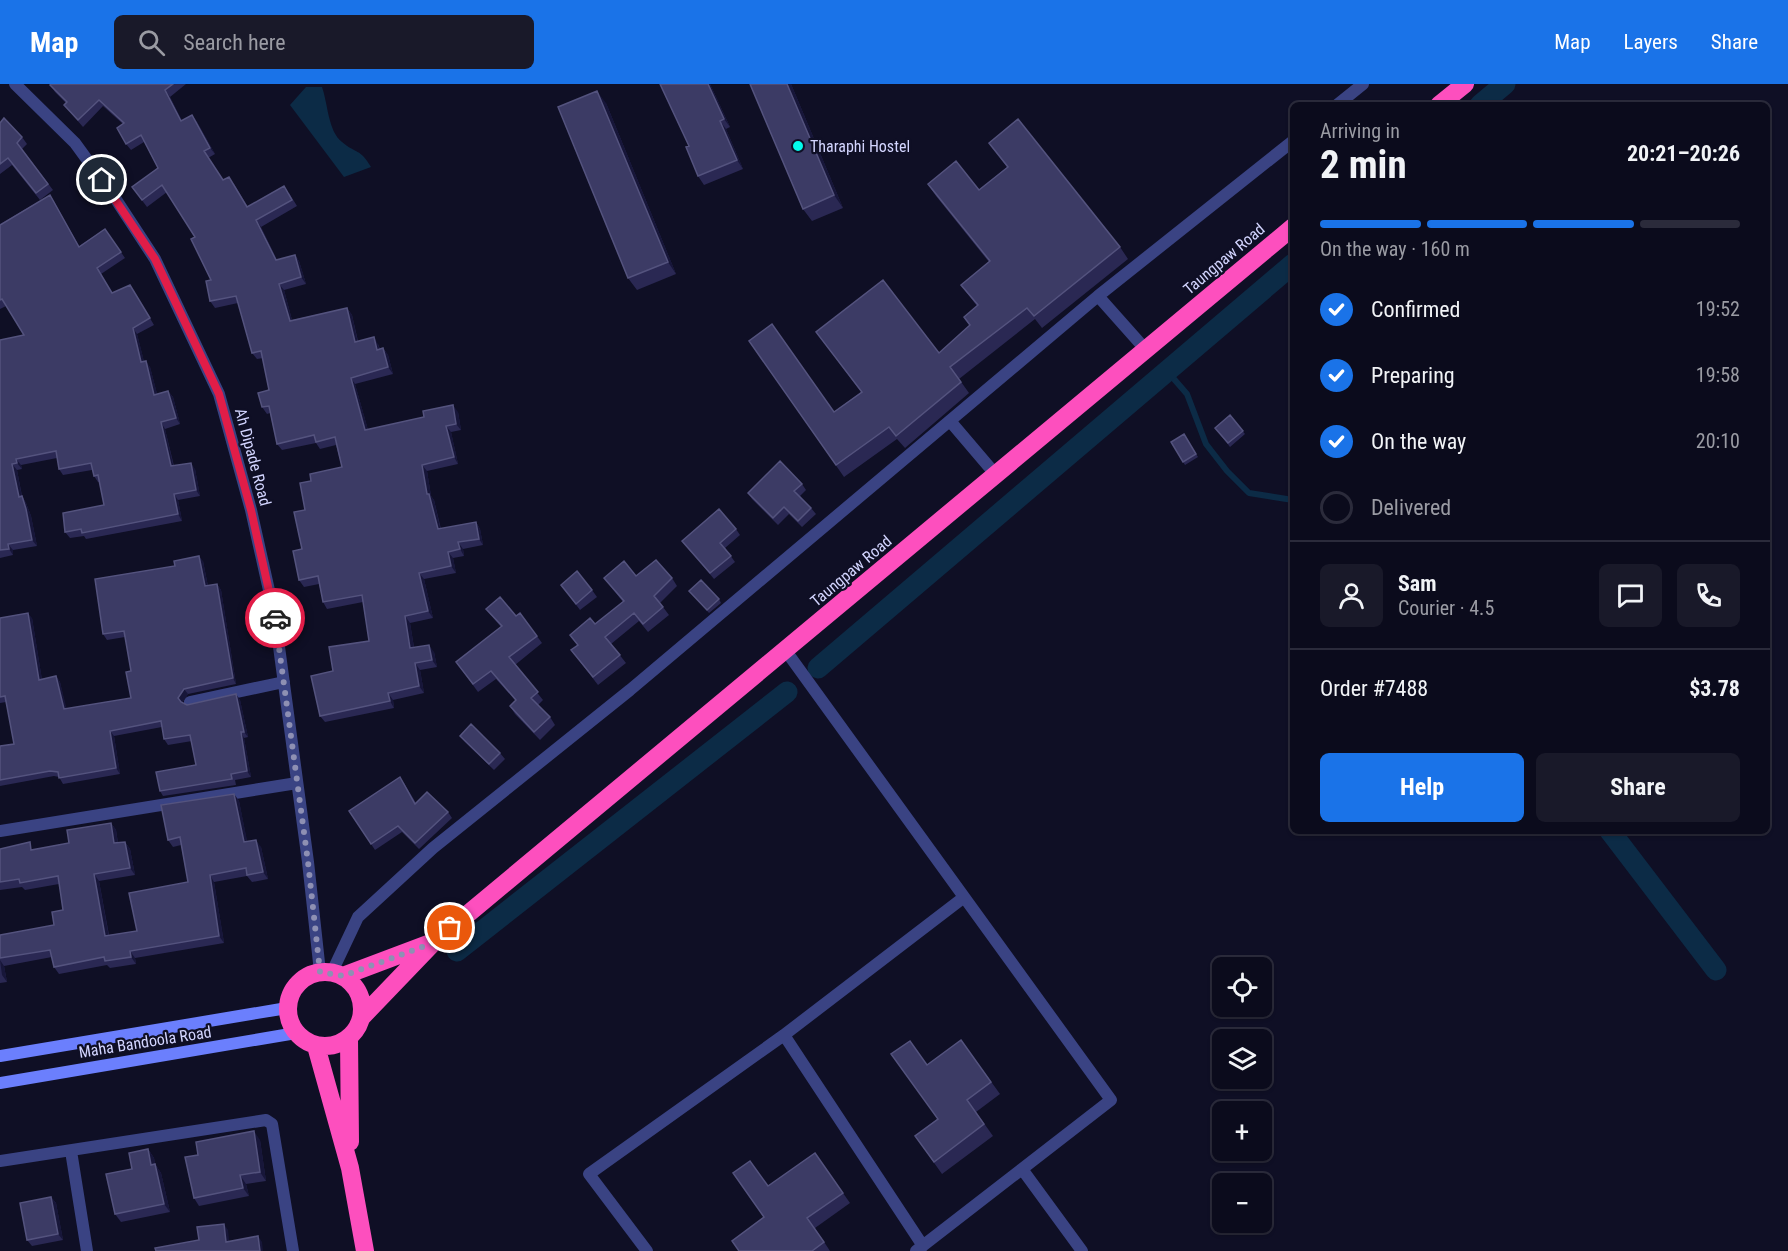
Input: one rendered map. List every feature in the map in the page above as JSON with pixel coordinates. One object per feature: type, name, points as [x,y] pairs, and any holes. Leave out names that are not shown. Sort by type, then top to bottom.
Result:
[{"type":"highway","points":[[1443,102],[1465,84]]},
{"type":"highway","name":"Taungpaw Road","points":[[362,1018],[433,943],[1290,230]]},
{"type":"highway","name":"Taungpaw Road","points":[[332,973],[433,943]]},
{"type":"highway","points":[[332,973],[359,993],[362,1018],[349,1038],[339,1044],[316,1046],[296,1033],[287,1008],[293,988],[301,980],[332,973]]},
{"type":"highway","points":[[349,1038],[350,1168]]},
{"type":"highway","points":[[316,1046],[350,1168],[365,1251]]},
{"type":"main road","name":"Maha Bandoola Road","points":[[0,1056],[287,1008]]},
{"type":"main road","name":"Maha Bandoola Road","points":[[0,1083],[296,1033]]},
{"type":"street","name":"Ah Dipade Road","points":[[15,84],[75,143],[115,198],[155,259],[214,384],[251,510],[275,617],[297,783],[332,973]]},
{"type":"street","points":[[1341,102],[1363,84]]},
{"type":"street","points":[[332,973],[358,917],[392,884],[630,690],[1098,296],[1290,143]]},
{"type":"street","points":[[1098,296],[1146,350]]},
{"type":"street","points":[[950,421],[996,475]]},
{"type":"street","points":[[784,1035],[920,1248],[1111,1100],[786,651]]},
{"type":"street","points":[[190,702],[284,682]]},
{"type":"street","points":[[0,831],[297,783]]},
{"type":"street","points":[[646,1251],[589,1174],[784,1035],[963,898]]},
{"type":"street","points":[[0,1161],[266,1120],[272,1124],[293,1251]]},
{"type":"street","points":[[71,1151],[87,1251]]},
{"type":"street","points":[[1022,1169],[1082,1251]]},
{"type":"water","points":[[306,87],[322,87],[331,124],[337,137],[361,154],[371,167],[344,177],[290,105]]},
{"type":"building","points":[[51,84],[173,84],[165,90],[181,121],[192,115],[210,148],[204,151],[223,180],[229,177],[247,207],[284,186],[292,200],[256,220],[276,260],[295,255],[301,277],[279,284],[290,321],[347,308],[355,342],[374,337],[377,350],[383,348],[388,367],[351,378],[365,430],[424,417],[423,411],[453,405],[456,424],[446,426],[454,457],[422,465],[427,494],[429,494],[438,529],[476,522],[479,539],[458,542],[460,549],[448,552],[451,566],[419,573],[428,611],[405,616],[410,648],[429,645],[432,660],[415,663],[419,686],[388,693],[390,701],[320,716],[311,676],[333,671],[329,647],[369,641],[362,595],[323,602],[318,576],[299,580],[293,551],[302,549],[294,512],[305,510],[300,483],[311,481],[310,474],[342,467],[335,437],[316,442],[314,435],[277,444],[269,406],[262,407],[258,393],[269,390],[261,351],[252,353],[236,296],[210,301],[206,281],[211,280],[191,239],[195,237],[162,185],[142,200],[132,187],[158,168],[141,135],[126,144],[117,128],[124,123],[99,100],[78,120],[64,105],[67,102]]},
{"type":"building","points":[[660,84],[708,84],[724,119],[720,121],[737,160],[698,176],[686,147],[689,146]]},
{"type":"building","name":"Tharaphi Hostel","points":[[750,84],[787,84],[834,195],[803,209]]},
{"type":"building","points":[[597,91],[668,262],[628,278],[558,107]]},
{"type":"building","points":[[4,118],[22,137],[17,143],[48,184],[36,193],[8,158],[0,164],[0,123]]},
{"type":"building","points":[[1018,119],[1120,247],[1034,316],[1027,308],[950,367],[961,382],[896,436],[889,427],[836,465],[749,341],[772,324],[834,412],[862,392],[816,332],[883,280],[939,353],[970,325],[964,317],[978,305],[961,285],[990,261],[928,184],[956,161],[979,190],[1008,167],[989,143]]},
{"type":"building","points":[[50,195],[79,247],[105,229],[121,252],[97,268],[112,293],[130,285],[150,318],[133,328],[141,362],[146,361],[154,395],[168,391],[176,418],[161,422],[171,466],[191,463],[196,490],[174,494],[178,514],[82,533],[81,529],[65,532],[63,513],[104,505],[98,475],[94,476],[91,463],[59,469],[56,451],[16,459],[17,463],[12,464],[19,497],[22,496],[26,509],[32,540],[8,544],[9,549],[0,550],[0,340],[24,335],[2,299],[0,300],[0,225]]},
{"type":"building","points":[[1230,415],[1243,431],[1228,443],[1215,428]]},
{"type":"building","points":[[1184,434],[1196,454],[1183,462],[1171,442]]},
{"type":"building","points":[[780,461],[802,484],[794,491],[811,508],[798,521],[784,507],[773,518],[748,493]]},
{"type":"building","points":[[719,509],[736,529],[720,543],[731,556],[710,573],[682,541]]},
{"type":"building","points":[[199,556],[205,586],[217,584],[233,678],[184,689],[178,698],[187,705],[236,694],[244,732],[241,732],[247,771],[231,774],[232,779],[160,791],[156,772],[196,765],[190,735],[164,739],[161,721],[110,731],[116,768],[59,778],[58,772],[50,771],[0,780],[0,746],[14,744],[5,696],[0,697],[0,618],[28,613],[39,680],[56,676],[64,709],[131,698],[126,672],[131,671],[124,631],[103,634],[95,579],[175,566],[174,561]]},
{"type":"building","points":[[656,560],[672,578],[654,596],[663,607],[643,624],[634,613],[605,637],[620,655],[593,677],[571,650],[578,645],[570,635],[590,618],[595,624],[624,601],[604,578],[624,561],[636,576]]},
{"type":"building","points":[[577,571],[592,590],[576,604],[561,585]]},
{"type":"building","points":[[701,580],[719,599],[707,610],[689,591]]},
{"type":"building","points":[[500,597],[516,616],[520,613],[537,636],[509,657],[538,692],[531,698],[550,717],[534,732],[510,706],[516,700],[491,671],[473,684],[456,662],[502,626],[486,609]]},
{"type":"building","points":[[471,724],[500,753],[489,764],[460,736]]},
{"type":"building","points":[[400,777],[415,804],[427,792],[448,812],[415,843],[398,826],[371,844],[349,811]]},
{"type":"building","points":[[234,794],[244,842],[256,840],[263,872],[247,875],[246,868],[210,875],[219,936],[130,951],[131,957],[105,961],[104,957],[54,967],[50,950],[0,958],[0,935],[54,925],[52,912],[63,910],[58,876],[20,883],[19,879],[0,882],[0,849],[30,842],[31,850],[69,843],[67,830],[111,823],[114,843],[125,842],[130,868],[94,874],[105,936],[137,931],[129,893],[188,882],[180,837],[168,840],[161,805]]},
{"type":"building","points":[[961,1040],[991,1082],[967,1100],[984,1124],[934,1162],[915,1136],[938,1119],[891,1054],[910,1041],[927,1065]]},
{"type":"building","points":[[254,1131],[260,1172],[240,1175],[243,1188],[194,1198],[185,1157],[198,1155],[196,1142]]},
{"type":"building","points":[[148,1149],[151,1165],[155,1164],[164,1204],[115,1214],[106,1174],[132,1169],[129,1153]]},
{"type":"building","points":[[815,1153],[843,1193],[807,1218],[824,1242],[812,1251],[739,1251],[732,1241],[764,1217],[733,1173],[750,1161],[768,1186]]},
{"type":"building","points":[[51,1197],[58,1234],[27,1240],[20,1203]]},
{"type":"building","points":[[224,1224],[226,1242],[258,1236],[260,1251],[156,1251],[155,1248],[199,1240],[197,1227]]},
{"type":"waterway","points":[[1484,102],[1505,84]]},
{"type":"waterway","points":[[818,668],[1290,267]]},
{"type":"waterway","points":[[1167,371],[1187,394],[1206,444],[1227,471],[1249,493],[1290,500]]},
{"type":"waterway","points":[[457,951],[787,692]]},
{"type":"waterway","points":[[1612,834],[1716,970]]},
{"type":"way so far","points":[[275,618],[308,862],[320,972],[332,972],[343,976],[433,943],[450,928]]},
{"type":"place","name":"Tharaphi Hostel","points":[[798,146]]},
{"type":"route","points":[[102,180],[155,259],[219,394],[251,510],[275,618]]}]
